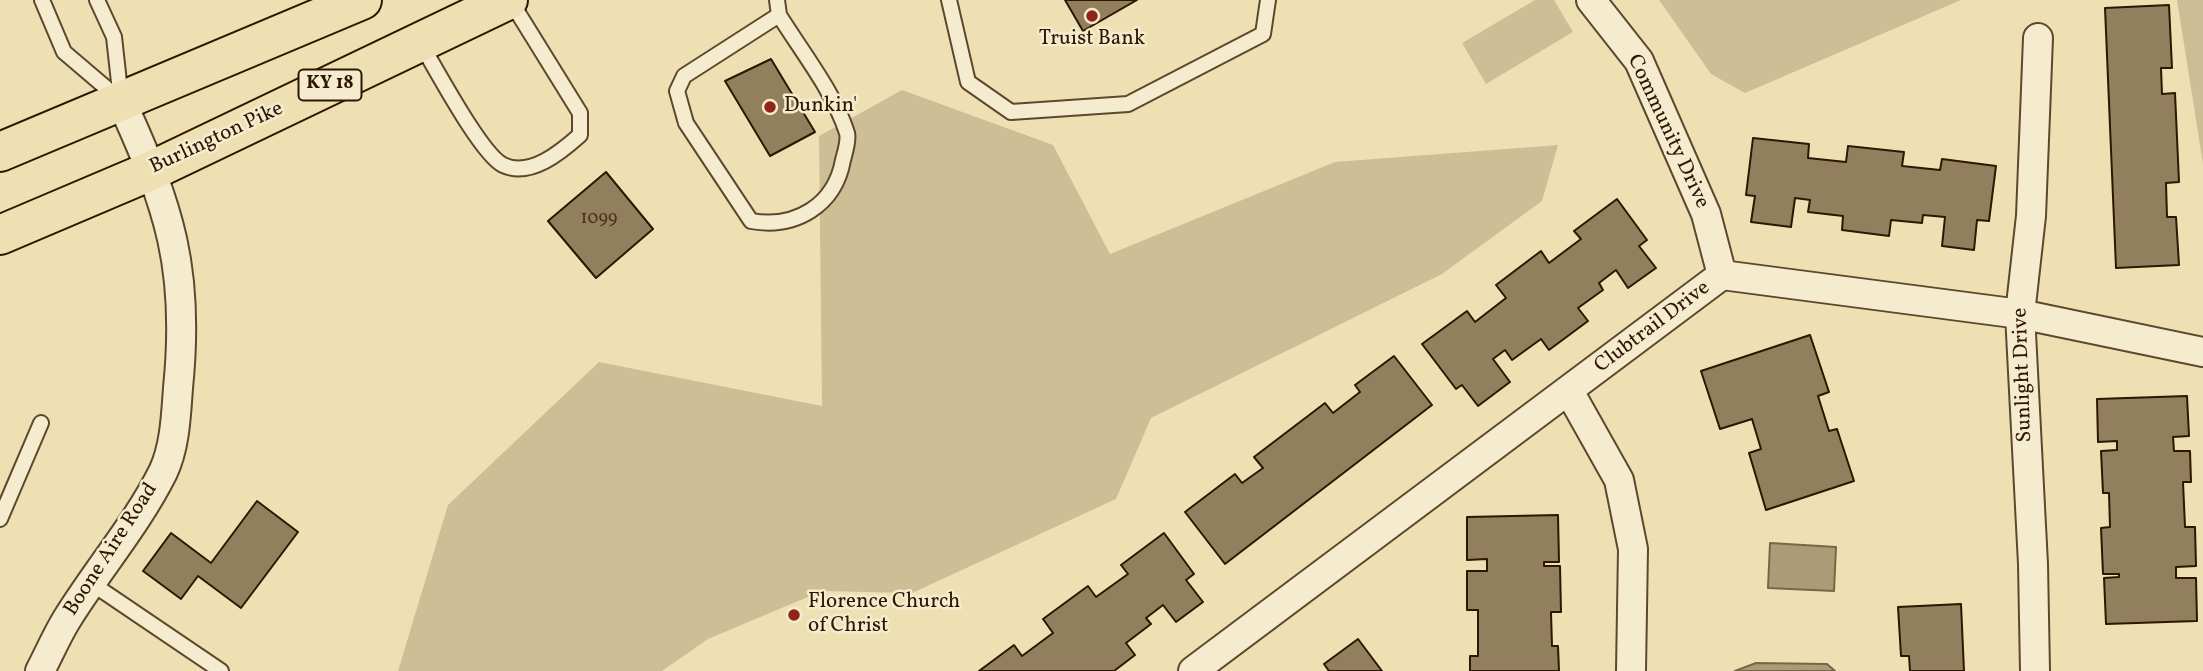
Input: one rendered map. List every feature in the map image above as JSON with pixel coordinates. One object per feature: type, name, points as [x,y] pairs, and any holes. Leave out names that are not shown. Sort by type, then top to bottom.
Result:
[{"type":"main road","points":[[0,152],[362,0]]},
{"type":"main road","name":"Burlington Pike","points":[[0,235],[153,170],[509,0]]},
{"type":"street","name":"Community Drive","points":[[1591,0],[1639,61],[1706,214],[1722,275]]},
{"type":"street","name":"Sunlight Drive","points":[[2035,671],[2020,314],[2031,216],[2038,38]]},
{"type":"street","name":"Boone Aire Road","points":[[40,671],[66,621],[147,503],[165,468],[175,428],[183,342],[181,285],[175,243],[153,170],[121,101]]},
{"type":"street","name":"Clubtrail Drive","points":[[1194,671],[1722,275],[2020,314],[2203,352]]},
{"type":"street","points":[[1569,391],[1619,480],[1633,549],[1631,671]]},
{"type":"lane","points":[[42,0],[64,51],[121,101]]},
{"type":"lane","points":[[97,0],[114,37],[121,101]]},
{"type":"lane","points":[[420,43],[485,149],[503,165],[522,169],[557,155],[580,135],[580,113],[509,0]]},
{"type":"lane","points":[[777,0],[779,15],[829,96],[848,135],[841,170],[823,204],[796,218],[768,224],[751,221],[687,123],[677,91],[684,76],[779,15]]},
{"type":"lane","points":[[949,0],[968,82],[1011,112],[1128,104],[1263,34],[1268,0]]},
{"type":"lane","points":[[0,519],[41,423]]},
{"type":"lane","points":[[91,583],[221,671]]},
{"type":"shaded area","points":[[1535,0],[1554,0],[1573,32],[1486,84],[1462,43]]},
{"type":"shaded area","points":[[1659,0],[1961,0],[1745,93],[1711,74]]},
{"type":"shaded area","points":[[2177,0],[2203,0],[2203,164]]},
{"type":"shaded area","points":[[902,90],[1053,145],[1110,254],[1335,162],[1558,145],[1542,201],[1442,274],[1151,418],[1116,499],[912,593],[822,591],[708,639],[662,671],[398,671],[448,505],[599,362],[822,406],[819,136]]},
{"type":"shaded area","points":[[1770,543],[1836,547],[1834,591],[1768,588]]},
{"type":"shaded area","points":[[1756,663],[1827,664],[1835,671],[1735,671]]},
{"type":"building","name":"Truist Bank","points":[[1065,0],[1137,0],[1083,31]]},
{"type":"building","points":[[2169,5],[2172,68],[2161,68],[2162,94],[2175,93],[2179,182],[2166,183],[2167,217],[2176,217],[2179,265],[2116,268],[2105,8]]},
{"type":"building","name":"Dunkin'","points":[[771,59],[815,132],[770,156],[725,81]]},
{"type":"building","points":[[1753,138],[1809,144],[1808,158],[1846,162],[1848,146],[1904,152],[1902,166],[1940,170],[1942,159],[1996,166],[1989,221],[1977,220],[1974,250],[1942,246],[1945,217],[1923,215],[1922,223],[1891,220],[1889,236],[1842,230],[1843,216],[1808,212],[1810,200],[1795,198],[1791,227],[1751,222],[1755,196],[1746,195]]},
{"type":"building","points":[[606,172],[653,229],[596,278],[548,221]]},
{"type":"building","points":[[1617,199],[1647,240],[1639,246],[1656,268],[1628,288],[1616,270],[1599,283],[1603,290],[1578,308],[1588,321],[1549,350],[1541,339],[1512,360],[1505,350],[1493,359],[1510,382],[1478,406],[1462,385],[1456,389],[1422,344],[1467,311],[1475,322],[1506,298],[1496,285],[1541,251],[1549,263],[1581,239],[1574,231]]},
{"type":"building","points":[[1810,335],[1829,392],[1818,396],[1829,431],[1837,429],[1854,481],[1766,510],[1749,453],[1761,449],[1752,419],[1720,429],[1701,371]]},
{"type":"building","points":[[1394,356],[1432,405],[1225,564],[1185,512],[1235,474],[1242,483],[1263,468],[1254,457],[1325,403],[1333,413],[1360,392],[1355,385]]},
{"type":"building","points":[[2187,396],[2189,436],[2173,437],[2174,451],[2190,451],[2191,482],[2183,482],[2185,527],[2195,527],[2196,566],[2176,567],[2176,578],[2196,578],[2197,621],[2106,624],[2104,578],[2119,577],[2119,574],[2103,574],[2101,528],[2110,527],[2109,493],[2103,493],[2101,451],[2117,450],[2117,441],[2098,442],[2097,399]]},
{"type":"building","points":[[257,501],[298,532],[241,608],[198,576],[181,599],[143,571],[171,533],[211,563]]},
{"type":"building","points":[[1558,515],[1559,562],[1544,562],[1544,566],[1560,566],[1561,612],[1551,612],[1552,646],[1558,646],[1559,671],[1470,671],[1470,656],[1478,656],[1478,610],[1467,610],[1467,571],[1487,571],[1487,559],[1467,560],[1467,517]]},
{"type":"building","points":[[1164,533],[1194,574],[1186,580],[1203,602],[1176,622],[1163,605],[1146,618],[1151,624],[1126,643],[1135,655],[1114,671],[979,671],[1014,645],[1022,656],[1053,633],[1043,619],[1088,586],[1096,597],[1128,574],[1121,565]]},
{"type":"building","points":[[1961,604],[1964,671],[1910,671],[1909,656],[1901,656],[1898,607]]},
{"type":"building","points":[[1358,639],[1382,671],[1329,671],[1324,664]]},
{"type":"place","name":"Truist Bank","points":[[1092,16]]},
{"type":"place","name":"Dunkin'","points":[[770,107]]},
{"type":"place","name":"Florence Church of Christ","points":[[794,615]]}]
